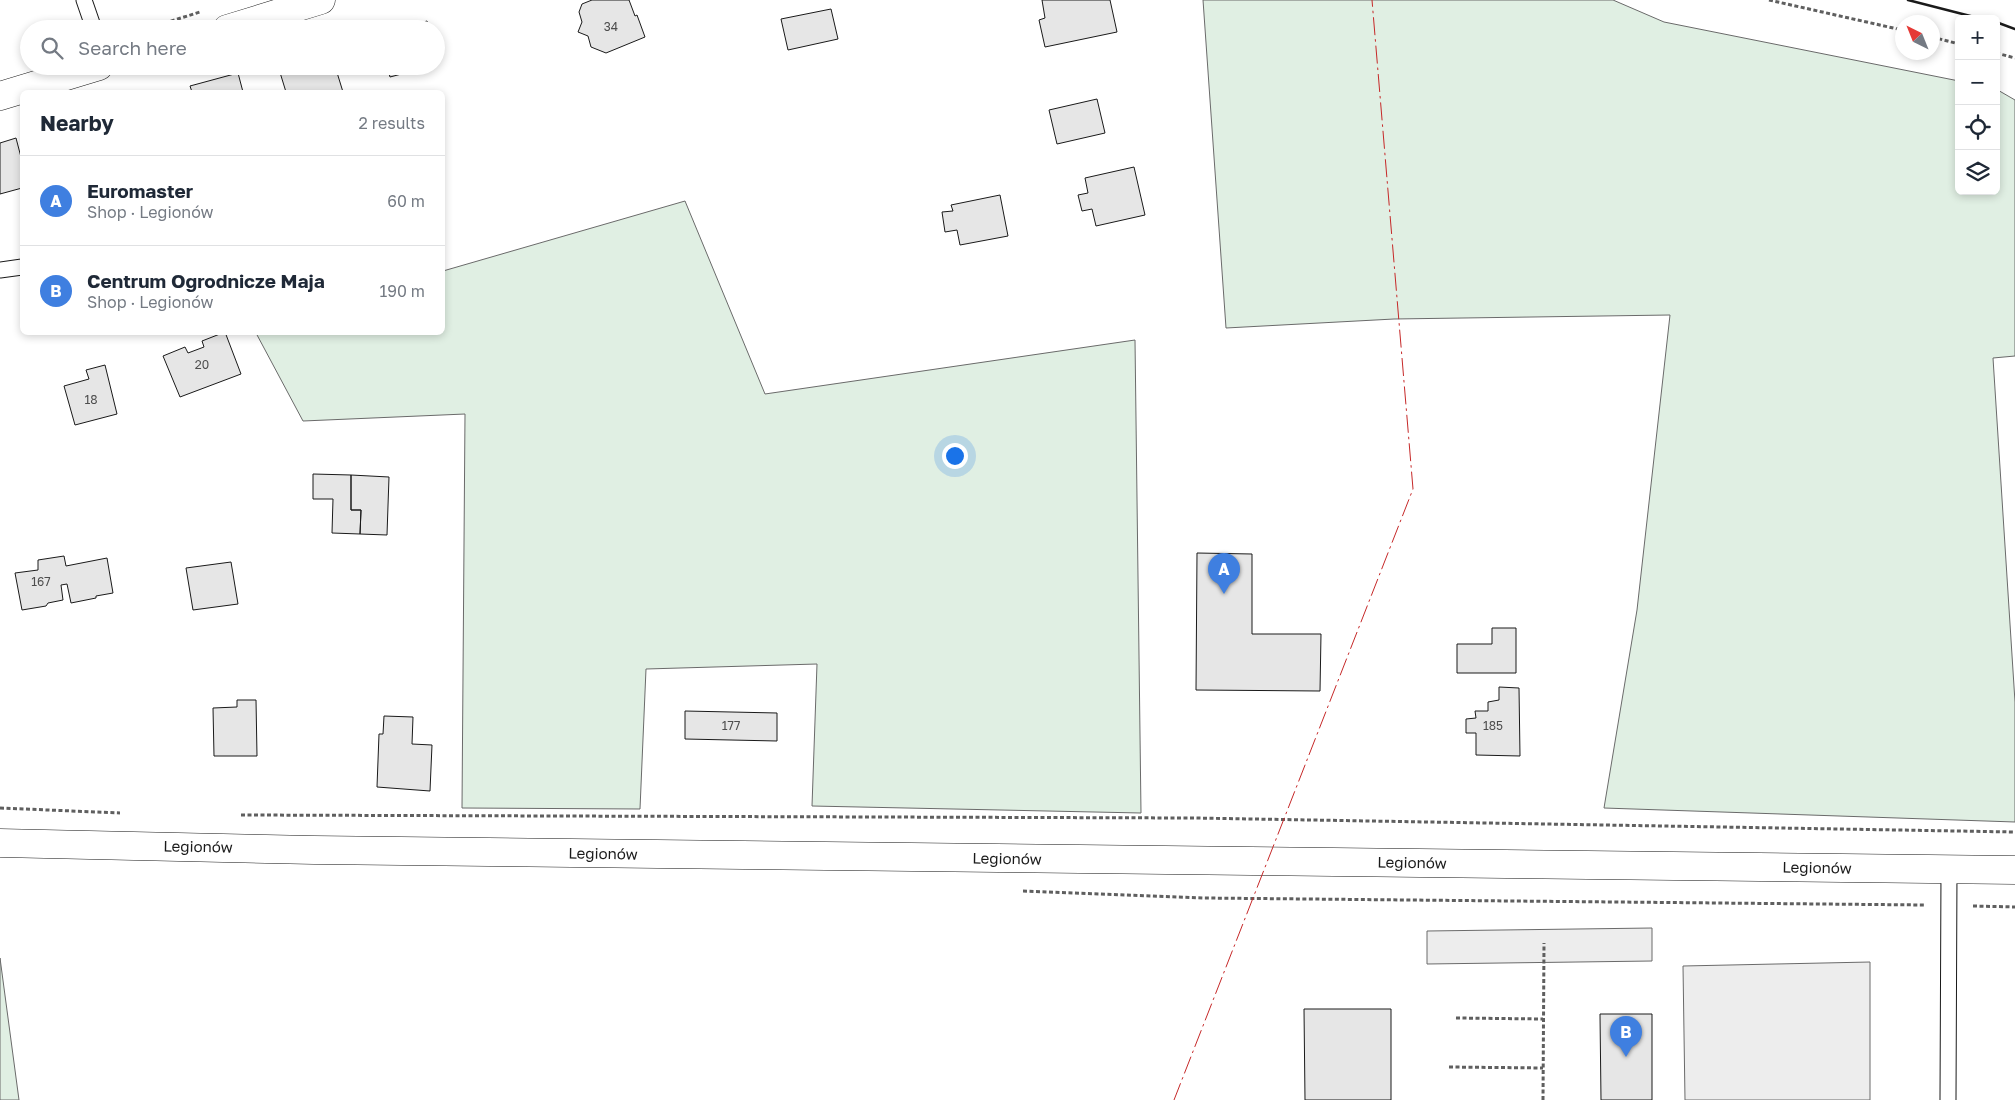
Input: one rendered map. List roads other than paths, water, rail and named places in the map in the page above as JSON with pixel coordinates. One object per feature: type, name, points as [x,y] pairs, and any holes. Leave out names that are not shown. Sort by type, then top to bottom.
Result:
[{"type":"street","points":[[256,20],[321,0]]},
{"type":"street","points":[[0,96],[69,75]]},
{"type":"street","name":"Legionów","points":[[0,843],[314,850],[2015,870]]},
{"type":"lane","points":[[84,0],[91,20]]},
{"type":"lane","points":[[0,270],[20,267]]},
{"type":"lane","points":[[1948,1100],[1949,870]]},
{"type":"place","name":"Euromaster","points":[[1224,594]]},
{"type":"place","name":"Centrum Ogrodnicze Maja","points":[[1626,1057]]}]
